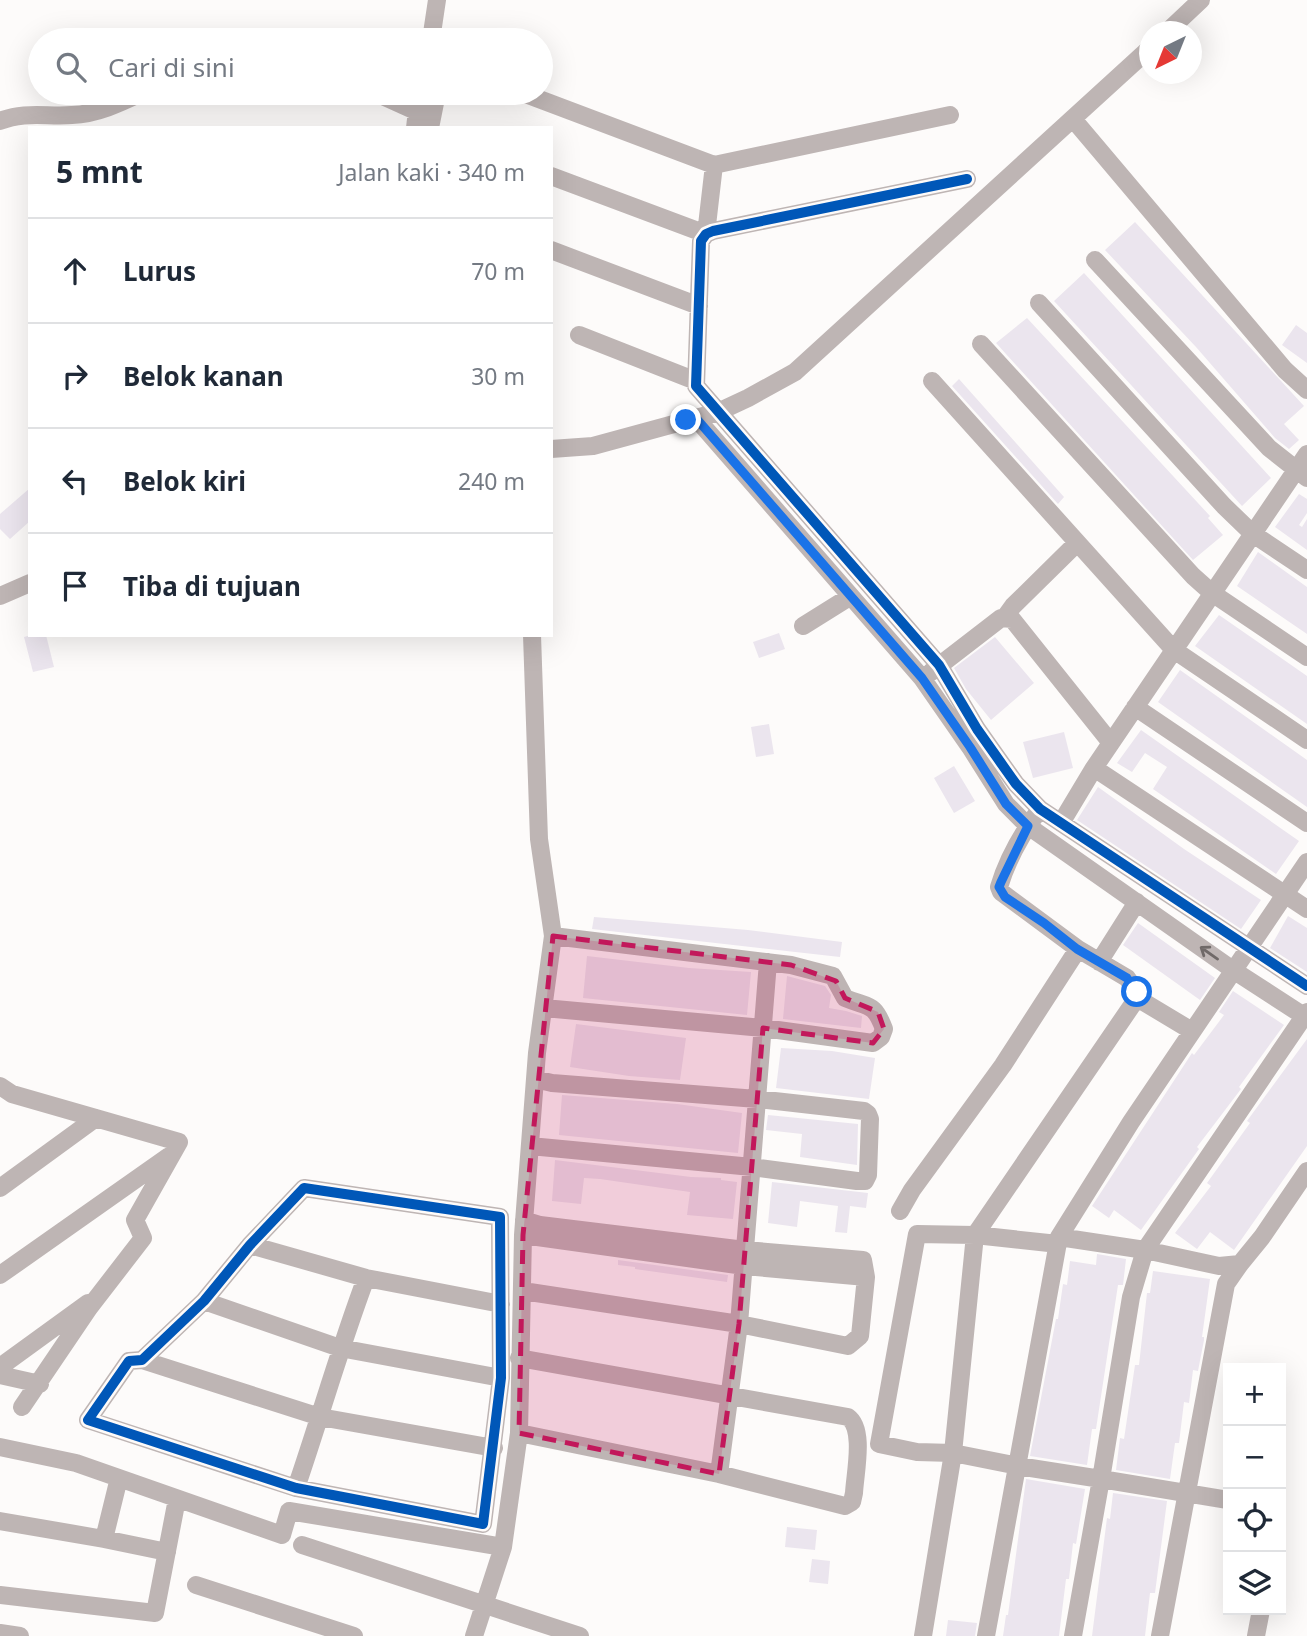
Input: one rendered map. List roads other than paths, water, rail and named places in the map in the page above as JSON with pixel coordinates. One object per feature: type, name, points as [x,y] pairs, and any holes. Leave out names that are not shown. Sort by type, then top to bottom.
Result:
[{"type":"street","points":[[433,28],[437,0]]},
{"type":"street","points":[[1179,21],[1201,0]]},
{"type":"street","points":[[553,449],[593,446],[718,412],[795,372],[1139,58]]},
{"type":"street","points":[[553,104],[714,165],[950,115]]},
{"type":"street","points":[[0,121],[19,116],[72,115],[100,111],[114,105]]},
{"type":"street","points":[[394,105],[417,120]]},
{"type":"street","points":[[430,126],[435,105]]},
{"type":"street","points":[[1073,119],[1285,370],[1307,390]]},
{"type":"street","points":[[714,165],[706,234],[702,241],[696,384],[689,401],[691,418],[922,678],[1006,804],[1028,826],[1233,970],[1306,1016],[1145,1250],[1131,1297],[1073,1636]]},
{"type":"street","points":[[553,177],[706,234],[967,179]]},
{"type":"street","points":[[553,251],[699,306]]},
{"type":"street","points":[[1095,260],[1269,448],[1302,474]]},
{"type":"street","points":[[1039,303],[1224,506],[1253,534],[1307,570]]},
{"type":"street","points":[[579,335],[696,384],[939,665],[977,729],[1016,784],[1040,809],[1307,986]]},
{"type":"street","points":[[981,344],[1193,576],[1212,593],[1307,657]]},
{"type":"street","points":[[932,381],[1174,650],[1307,740]]},
{"type":"street","points":[[1061,823],[1094,768],[1212,593],[1253,534],[1302,474],[1307,454]]},
{"type":"street","points":[[922,678],[1005,617],[1077,543]]},
{"type":"street","points":[[0,596],[28,584]]},
{"type":"street","points":[[803,626],[851,596]]},
{"type":"street","points":[[1005,617],[1012,619],[1111,743]]},
{"type":"street","points":[[474,1636],[503,1547],[519,1433],[523,1227],[535,1079],[553,936],[539,839],[532,637]]},
{"type":"street","points":[[1135,707],[1307,823]]},
{"type":"street","points":[[1094,768],[1307,909]]},
{"type":"street","points":[[923,1636],[953,1453],[975,1235],[1137,998],[1137,992],[1127,978],[1077,949],[1005,897],[999,887],[1028,826],[1040,809]]},
{"type":"street","points":[[986,1636],[1058,1241],[1192,1031],[1307,862]]},
{"type":"street","points":[[1159,918],[1172,898]]},
{"type":"street","points":[[1100,962],[1137,902]]},
{"type":"street","points":[[544,1008],[763,1028],[873,1043],[881,1037],[884,1029],[878,1012],[845,998],[834,976],[791,965],[553,936]]},
{"type":"street","points":[[900,1211],[912,1190],[1003,1065],[1077,949]]},
{"type":"street","points":[[719,1474],[739,1324],[768,962]]},
{"type":"street","points":[[1137,998],[1192,1031]]},
{"type":"street","points":[[530,1146],[752,1167],[857,1181],[865,1181],[868,1175],[868,1114],[864,1111],[757,1099],[552,1083],[535,1079]]},
{"type":"street","points":[[4,1094],[180,1142],[135,1220],[143,1238],[22,1407]]},
{"type":"street","points":[[0,1188],[96,1118]]},
{"type":"street","points":[[0,1275],[173,1153]]},
{"type":"street","points":[[1160,1636],[1226,1284],[1307,1171]]},
{"type":"street","points":[[142,1360],[204,1301],[250,1245],[304,1188],[500,1217],[501,1378],[494,1448],[483,1524],[296,1488],[88,1420],[129,1361],[142,1360],[320,1417],[494,1448]]},
{"type":"street","points":[[501,1284],[739,1324],[848,1346],[860,1336],[866,1277],[863,1260],[744,1258],[639,1244],[540,1225],[523,1227]]},
{"type":"street","points":[[1223,1499],[953,1453],[917,1452],[879,1444],[917,1234],[1058,1241],[1145,1250],[1219,1266],[1240,1264]]},
{"type":"street","points":[[250,1245],[366,1278],[521,1312]]},
{"type":"street","points":[[296,1488],[340,1348],[366,1278]]},
{"type":"street","points":[[0,1367],[100,1295]]},
{"type":"street","points":[[204,1301],[340,1348],[501,1378]]},
{"type":"street","points":[[519,1357],[848,1417],[855,1422],[858,1433],[854,1493],[852,1502],[845,1506],[719,1474],[519,1433]]},
{"type":"street","points":[[0,1375],[40,1384]]},
{"type":"street","points":[[0,1447],[76,1463],[282,1535],[289,1511],[503,1547]]},
{"type":"street","points":[[104,1539],[119,1478]]},
{"type":"street","points":[[0,1595],[155,1613],[177,1499]]},
{"type":"street","points":[[0,1521],[167,1552]]},
{"type":"street","points":[[302,1545],[580,1636]]},
{"type":"street","points":[[196,1585],[354,1636]]},
{"type":"street","points":[[1256,1636],[1260,1615]]},
{"type":"street","points":[[0,1633],[20,1636]]}]
